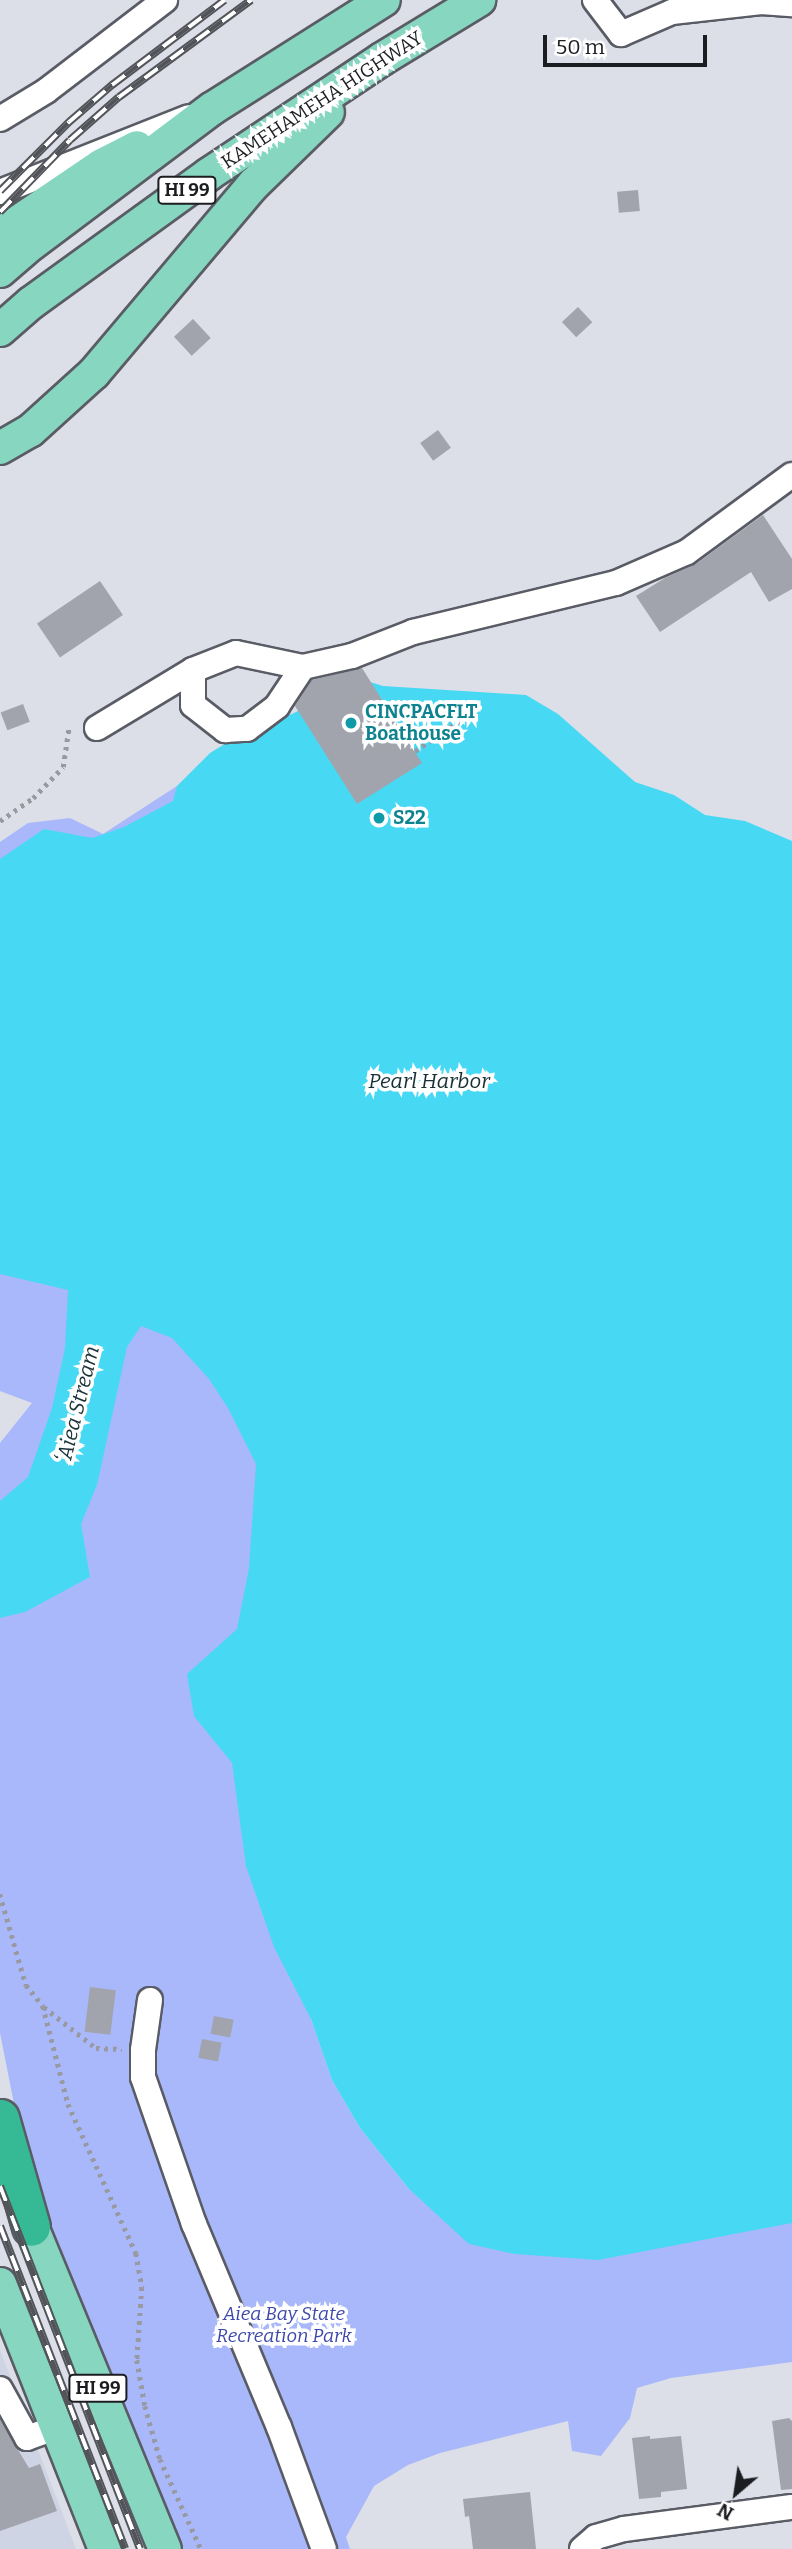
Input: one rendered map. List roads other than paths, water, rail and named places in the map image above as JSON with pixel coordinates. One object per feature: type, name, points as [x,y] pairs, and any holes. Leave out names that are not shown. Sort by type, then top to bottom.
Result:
[{"type":"highway","points":[[0,2118],[31,2227]]},
{"type":"main road","name":"HI 99","points":[[0,271],[25,248],[213,108],[384,0]]},
{"type":"main road","name":"KAMEHAMEHA HIGHWAY","points":[[0,330],[31,303],[209,174],[382,59],[479,0]]},
{"type":"main road","points":[[0,448],[30,431],[94,373],[254,184],[382,59]]},
{"type":"main road","points":[[0,234],[102,165],[213,108]]},
{"type":"main road","name":"HI 99","points":[[0,2148],[165,2549]]},
{"type":"main road","name":"HI 99","points":[[0,2284],[10,2336],[58,2427],[105,2549]]},
{"type":"street","points":[[0,119],[46,91],[165,0]]},
{"type":"street","points":[[595,0],[621,34],[664,6],[761,2],[792,4]]},
{"type":"street","points":[[0,192],[213,108]]},
{"type":"street","points":[[97,728],[193,670],[236,653],[303,667],[352,656],[413,632],[616,583],[687,552],[792,475]]},
{"type":"street","points":[[193,670],[192,705],[225,730],[247,729],[277,706],[303,667]]},
{"type":"street","points":[[150,2000],[142,2050],[143,2077],[194,2224],[279,2427],[324,2549]]},
{"type":"street","points":[[0,2389],[27,2438],[58,2427]]},
{"type":"street","points":[[582,2549],[596,2537],[624,2529],[792,2507]]},
{"type":"water","name":"Pearl Harbor","points":[[360,679],[383,686],[526,695],[558,714],[635,782],[674,795],[705,815],[745,821],[792,841],[792,2223],[598,2260],[515,2254],[469,2244],[409,2189],[360,2128],[332,2080],[311,2019],[274,1947],[246,1866],[232,1763],[194,1716],[187,1674],[237,1629],[249,1568],[256,1464],[228,1408],[209,1379],[172,1338],[141,1326],[127,1347],[97,1485],[81,1524],[90,1577],[25,1612],[0,1618],[0,1501],[28,1477],[52,1408],[65,1348],[68,1290],[0,1274],[0,859],[44,829],[92,838],[124,827],[173,801],[177,786],[210,753]]},
{"type":"railway","points":[[0,191],[69,122],[112,85],[225,0]]},
{"type":"railway","points":[[0,212],[70,140],[119,97],[251,0]]},
{"type":"railway","points":[[0,2186],[140,2549]]},
{"type":"railway","points":[[0,2226],[125,2549]]},
{"type":"place","name":"CINCPACFLT Boathouse","points":[[351,723]]},
{"type":"place","name":"S22","points":[[379,818]]},
{"type":"water label","name":"ʻAiea Stream","points":[[78,1404]]},
{"type":"park label","name":"Aiea Bay State Recreation Park","points":[[284,2325]]}]
